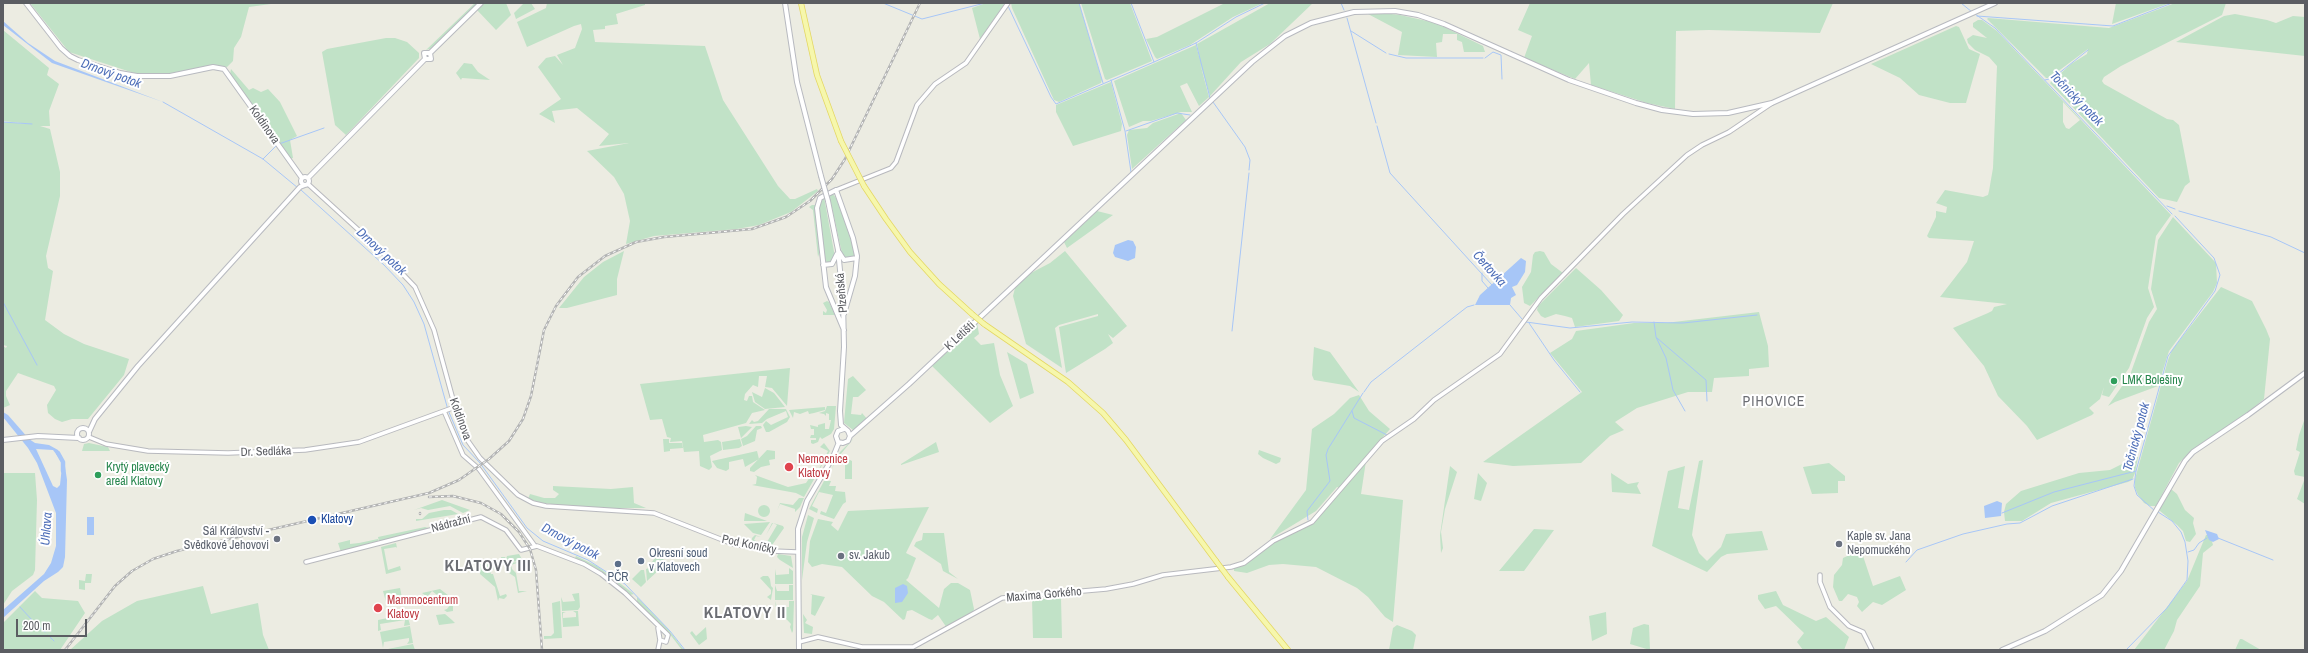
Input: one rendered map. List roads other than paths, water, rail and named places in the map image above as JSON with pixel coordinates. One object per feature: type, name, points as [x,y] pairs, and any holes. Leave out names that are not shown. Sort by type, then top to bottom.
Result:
[{"type":"main road","name":"Koldinova","points":[[26,3],[61,48],[74,58],[120,73],[137,76],[162,76],[217,67],[227,72],[302,184]]},
{"type":"main road","points":[[89,437],[89,432],[95,419],[138,366],[302,184],[424,59],[431,59],[430,53],[481,3]]},
{"type":"main road","name":"Plzeňská","points":[[785,3],[797,82],[828,201],[838,250],[844,314],[840,411],[836,436],[841,443]]},
{"type":"main road","points":[[801,3],[817,76],[841,141],[864,186],[910,252],[939,284],[984,324],[1064,379],[1098,408],[1126,440],[1216,561],[1288,650]]},
{"type":"main road","name":"K Letišti","points":[[849,434],[858,429],[1060,243],[1264,51],[1297,30],[1342,14],[1376,10],[1395,11],[1432,19],[1569,80],[1662,110],[1693,114],[1728,113],[1772,103],[1995,3]]},
{"type":"main road","points":[[844,314],[850,294],[857,258],[854,243],[836,190],[823,196],[817,202],[826,287],[844,330]]},
{"type":"main road","points":[[838,250],[844,260],[857,258]]},
{"type":"main road","points":[[823,265],[832,264],[838,250]]},
{"type":"main road","points":[[2002,650],[2045,632],[2102,594],[2121,571],[2184,461],[2193,452],[2248,415],[2305,373]]},
{"type":"main road","name":"Plzeňská","points":[[840,411],[844,429]]},
{"type":"main road","name":"Dr. Sedláka","points":[[65,437],[78,432],[95,419]]},
{"type":"main road","points":[[84,428],[89,432]]},
{"type":"main road","points":[[838,430],[844,429],[849,434]]},
{"type":"main road","points":[[78,432],[78,438]]},
{"type":"main road","name":"Plzeňská","points":[[799,650],[798,529],[803,510],[841,443],[848,440],[849,434]]},
{"type":"main road","name":"Dr. Sedláka","points":[[5,440],[38,436],[78,438],[84,440],[89,437]]},
{"type":"street","points":[[836,190],[891,168],[896,162],[917,105],[935,84],[966,63],[1008,3]]},
{"type":"street","name":"Maxima Gorkého","points":[[798,642],[817,637],[862,647],[913,647],[996,600],[1006,597],[1106,589],[1133,584],[1163,575],[1231,567],[1244,563],[1273,541],[1312,522],[1382,441],[1414,419],[1434,400],[1500,354],[1541,298],[1623,214],[1687,155],[1702,145],[1729,132],[1772,103]]},
{"type":"street","name":"Koldinova","points":[[302,184],[380,250],[415,287],[436,337],[453,407],[473,449],[514,492],[528,501],[546,506],[591,510],[649,512],[670,518],[702,532]]},
{"type":"street","name":"Dr. Sedláka","points":[[89,437],[106,444],[148,451],[228,453],[300,450],[359,442],[453,407]]},
{"type":"street","points":[[443,412],[463,455],[479,469],[535,546]]},
{"type":"street","name":"Nádražní","points":[[306,562],[480,517],[506,530],[521,550],[535,546],[596,571],[626,593],[664,633]]},
{"type":"street","name":"Pod Koníčky","points":[[702,532],[733,544],[772,551],[797,552]]},
{"type":"street","points":[[1820,575],[1820,582],[1830,607],[1849,626],[1863,632],[1872,650]]},
{"type":"street","name":"Nádražní","points":[[655,624],[661,639]]},
{"type":"street","points":[[658,650],[661,639],[664,633],[669,638],[661,639]]},
{"type":"water","points":[[3,21],[28,43],[55,61],[163,102],[52,63],[3,25]]},
{"type":"water","points":[[1128,240],[1133,241],[1136,247],[1135,258],[1128,261],[1115,257],[1113,253],[1115,245]]},
{"type":"water","points":[[1521,258],[1526,261],[1525,272],[1517,285],[1512,287],[1516,295],[1511,298],[1510,305],[1475,305],[1480,295]]},
{"type":"water","points":[[3,412],[8,415],[29,439],[35,443],[49,445],[58,450],[61,456],[59,458],[53,450],[36,449],[53,486],[57,488],[60,485],[62,466],[65,466],[67,480],[65,557],[63,567],[44,581],[3,618],[3,610],[44,574],[51,563],[56,546],[56,513],[37,463],[28,448],[3,417]]},
{"type":"water","points":[[1997,501],[2002,503],[2001,516],[1985,518],[1984,506]]},
{"type":"water","points":[[87,517],[94,517],[94,535],[87,535]]},
{"type":"water","points":[[2205,530],[2217,534],[2219,539],[2213,542],[2209,540]]},
{"type":"water","points":[[903,584],[907,586],[908,593],[902,602],[895,603],[895,588]]},
{"type":"waterway","points":[[787,3],[792,3]]},
{"type":"waterway","points":[[883,3],[922,19],[985,3]]},
{"type":"waterway","points":[[1079,3],[1103,83]]},
{"type":"waterway","points":[[1131,3],[1154,62],[1196,43],[1236,17],[1265,3]]},
{"type":"waterway","name":"Čertovka","points":[[1341,3],[1344,10]]},
{"type":"waterway","name":"Točnický potok","points":[[1961,3],[1972,12]]},
{"type":"waterway","points":[[1977,16],[2113,26],[2172,3]]},
{"type":"waterway","points":[[1008,6],[1051,97],[1056,104],[1154,62]]},
{"type":"waterway","name":"Točnický potok","points":[[1975,14],[1995,28],[2172,214]]},
{"type":"waterway","name":"Čertovka","points":[[1347,18],[1376,123]]},
{"type":"waterway","points":[[1351,31],[1386,53]]},
{"type":"waterway","points":[[1196,43],[1210,98]]},
{"type":"waterway","points":[[2045,80],[2053,78],[2088,50]]},
{"type":"waterway","points":[[1485,58],[1493,52],[1501,55],[1502,79]]},
{"type":"waterway","points":[[1389,54],[1406,58],[1483,58]]},
{"type":"waterway","points":[[1111,80],[1125,131],[1131,172]]},
{"type":"waterway","name":"Drnový potok","points":[[163,102],[263,159],[298,188]]},
{"type":"waterway","points":[[1213,102],[1245,147],[1250,160],[1249,170]]},
{"type":"waterway","points":[[1126,131],[1177,113],[1190,115]]},
{"type":"waterway","points":[[3,122],[32,124]]},
{"type":"waterway","name":"Čertovka","points":[[1377,126],[1390,173],[1492,285]]},
{"type":"waterway","points":[[279,144],[324,128]]},
{"type":"waterway","points":[[263,159],[276,146]]},
{"type":"waterway","points":[[1232,331],[1249,173]]},
{"type":"waterway","name":"Drnový potok","points":[[301,190],[384,265],[403,285],[414,302],[424,324],[448,410],[463,445],[480,463],[527,528],[543,541],[588,560],[625,584],[670,631],[685,650]]},
{"type":"waterway","name":"Točnický potok","points":[[2167,206],[2175,209]]},
{"type":"waterway","points":[[2179,211],[2271,237],[2305,253]]},
{"type":"waterway","name":"Točnický potok","points":[[2155,511],[2137,495],[2134,486],[2136,471],[2168,356],[2215,291],[2220,275],[2214,258],[2175,216]]},
{"type":"waterway","points":[[1482,273],[1482,281],[1488,288]]},
{"type":"waterway","points":[[3,302],[37,365]]},
{"type":"waterway","name":"Čertovka","points":[[1364,392],[1371,382],[1467,307],[1474,305]]},
{"type":"waterway","points":[[1510,305],[1522,319]]},
{"type":"waterway","points":[[1526,322],[1570,328],[1632,322],[1683,323],[1757,315]]},
{"type":"waterway","points":[[1654,322],[1656,337],[1666,358],[1673,390],[1685,411]]},
{"type":"waterway","points":[[1529,323],[1554,360],[1580,392]]},
{"type":"waterway","points":[[1657,338],[1706,380],[1707,401]]},
{"type":"waterway","name":"Čertovka","points":[[1308,520],[1307,511],[1330,481],[1326,455],[1328,449],[1363,393]]},
{"type":"waterway","points":[[1352,411],[1354,418],[1387,435]]},
{"type":"waterway","points":[[58,453],[63,462],[63,471]]},
{"type":"waterway","points":[[2002,513],[2054,492],[2136,471]]},
{"type":"waterway","points":[[1906,562],[1917,550],[1963,534],[2007,524],[2020,523],[2052,506],[2133,479]]},
{"type":"waterway","name":"Točnický potok","points":[[2126,650],[2167,608],[2187,580],[2188,561],[2185,542],[2181,532],[2172,521],[2158,512]]},
{"type":"waterway","points":[[2188,552],[2194,550],[2199,543],[2207,538]]},
{"type":"waterway","points":[[2218,538],[2273,560]]},
{"type":"waterway","points":[[20,607],[32,620]]},
{"type":"waterway","points":[[34,622],[45,632]]},
{"type":"waterway","points":[[48,635],[54,641]]},
{"type":"railway","points":[[65,650],[115,586],[132,571],[153,559],[177,551],[429,493],[459,480],[489,459],[509,441],[523,419],[531,396],[544,330],[556,306],[578,277],[605,256],[636,242],[664,237],[752,229],[786,217],[810,201],[832,179],[845,159],[920,3]]},
{"type":"railway","points":[[429,497],[453,496],[481,503],[501,514],[519,532],[530,549],[536,570],[542,650]]},
{"type":"place","name":"LMK Bolešiny","points":[[2114,381]]},
{"type":"place","name":"Nemocnice Klatovy","points":[[789,467]]},
{"type":"place","name":"Krytý plavecký areál Klatovy","points":[[98,475]]},
{"type":"place","name":"Klatovy","points":[[312,520]]},
{"type":"place","name":"Sál Království - Svědkové Jehovovi","points":[[277,539]]},
{"type":"place","name":"Kaple sv. Jana Nepomuckého","points":[[1839,544]]},
{"type":"place","name":"sv. Jakub","points":[[841,556]]},
{"type":"place","name":"Okresní soud v Klatovech","points":[[641,561]]},
{"type":"place","name":"PČR","points":[[618,564]]},
{"type":"place","name":"Mammocentrum Klatovy","points":[[378,608]]},
{"type":"district","name":"PIHOVICE","points":[[1774,402]]},
{"type":"district","name":"KLATOVY III","points":[[488,567]]},
{"type":"district","name":"KLATOVY II","points":[[745,614]]},
{"type":"water label","name":"Úhlava","points":[[47,529]]}]
